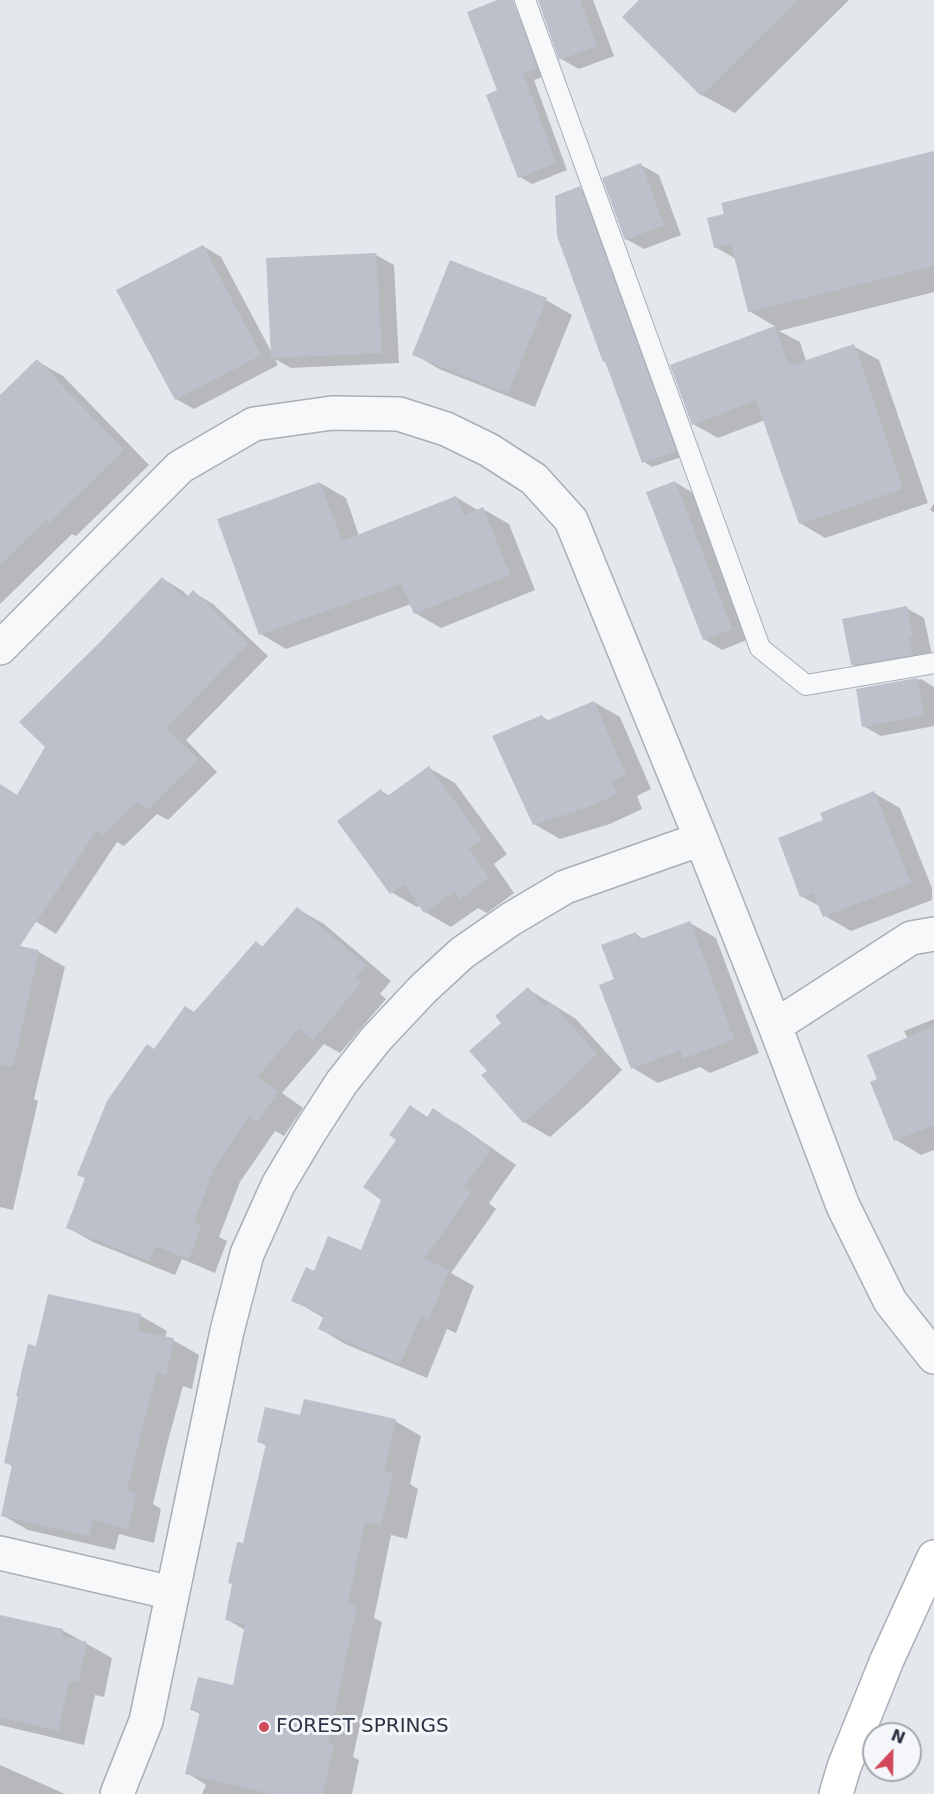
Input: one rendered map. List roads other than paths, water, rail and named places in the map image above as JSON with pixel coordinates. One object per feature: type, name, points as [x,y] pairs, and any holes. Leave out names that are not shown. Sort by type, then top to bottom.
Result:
[{"type":"street","points":[[0,648],[180,467],[254,424],[332,413],[399,414],[446,429],[489,450],[534,479],[571,520],[701,839],[843,1206],[890,1301],[934,1358]]},
{"type":"street","points":[[117,1794],[146,1721],[227,1331],[247,1254],[278,1185],[309,1133],[342,1082],[376,1039],[423,989],[462,953],[511,919],[565,887],[701,839]]},
{"type":"street","points":[[775,1026],[911,938],[934,934]]},
{"type":"street","points":[[0,1553],[172,1593]]},
{"type":"street","points":[[836,1794],[844,1767],[887,1660],[934,1557]]},
{"type":"lane","points":[[525,0],[760,648],[806,685],[934,663]]},
{"type":"place","name":"FOREST SPRINGS","points":[[264,1727]]}]
